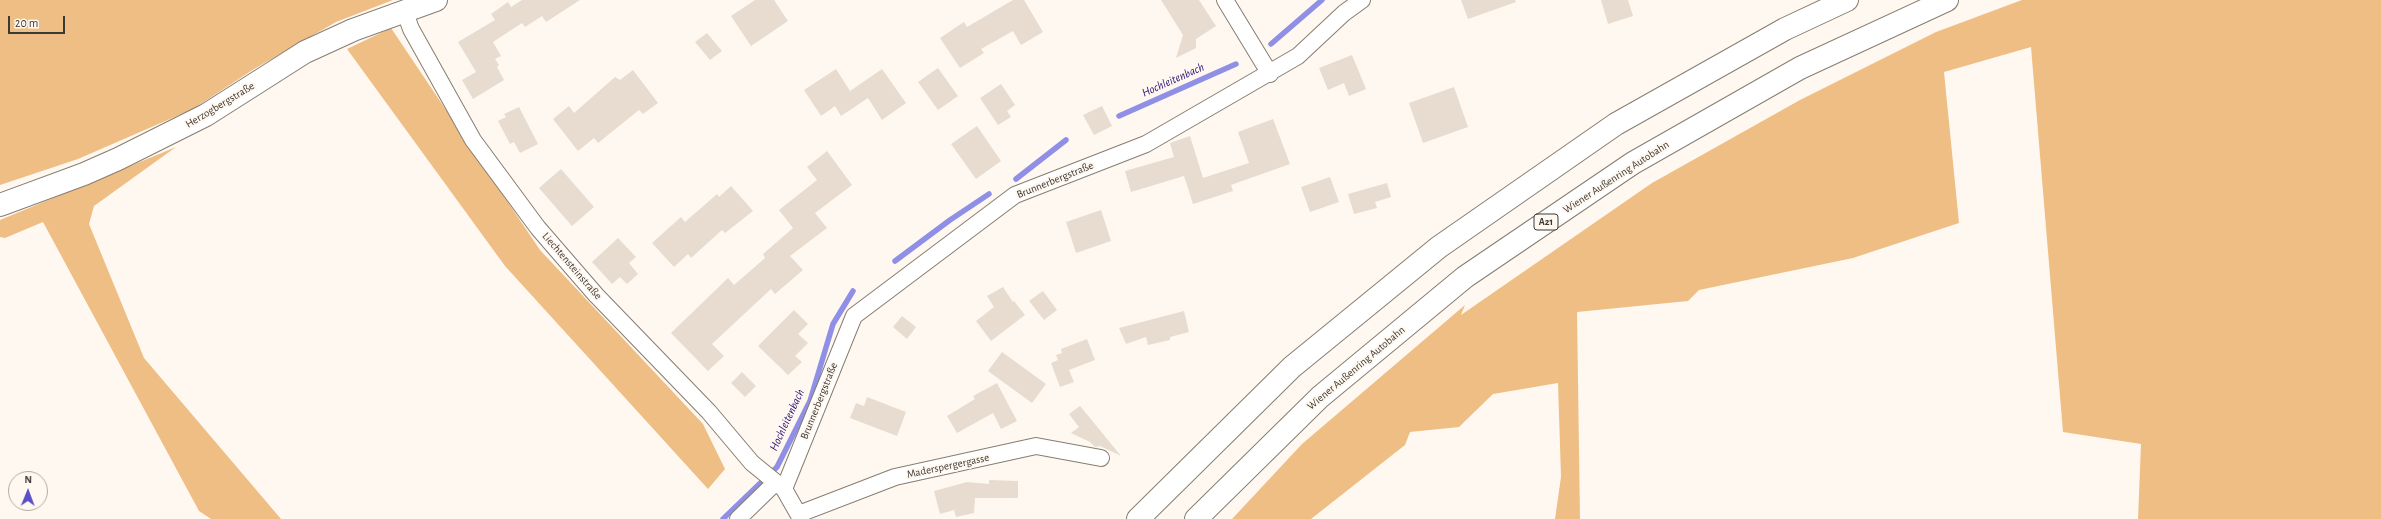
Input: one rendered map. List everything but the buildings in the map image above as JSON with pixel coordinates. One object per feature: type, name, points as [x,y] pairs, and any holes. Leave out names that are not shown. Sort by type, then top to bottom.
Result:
[{"type":"main road","name":"Herzogbergstraße","points":[[0,205],[84,174],[163,138],[206,115],[305,52],[352,30],[404,10],[436,0]]},
{"type":"main road","points":[[1138,519],[1292,367],[1438,247],[1616,124],[1785,29],[1848,0]]},
{"type":"main road","name":"Wiener Außenring Autobahn","points":[[1196,519],[1320,396],[1465,277],[1633,163],[1800,68],[1947,0]]},
{"type":"street","points":[[1225,0],[1270,74]]},
{"type":"street","name":"Brunnerbergstraße","points":[[738,519],[777,483],[854,316],[1015,195],[1146,144],[1270,74],[1298,56],[1344,13],[1362,0]]},
{"type":"street","name":"Liechtensteinstraße","points":[[404,10],[411,29],[473,140],[538,228],[596,295],[709,412],[757,467],[777,483]]},
{"type":"street","name":"Maderspergergasse","points":[[800,516],[895,477],[1036,446],[1101,458]]},
{"type":"street","points":[[777,483],[800,516]]},
{"type":"shaded area","points":[[0,0],[393,0],[336,22],[254,69],[193,109],[78,159],[0,185]]},
{"type":"shaded area","points":[[2022,0],[2381,0],[2381,519],[2138,519],[2141,444],[2063,432],[2031,47],[1944,72],[1959,223],[1853,258],[1699,290],[1688,301],[1577,312],[1580,519],[1555,519],[1561,477],[1558,383],[1493,394],[1459,427],[1410,432],[1405,445],[1311,519],[1232,519],[1302,444],[1465,305],[1461,315],[1652,183],[1800,100],[1936,32]]},
{"type":"shaded area","points":[[391,28],[540,250],[703,424],[725,469],[708,489],[505,266],[347,49]]},
{"type":"shaded area","points":[[176,147],[94,206],[89,224],[144,358],[281,519],[211,519],[199,511],[43,222],[5,238],[0,237],[0,220]]},
{"type":"waterway","name":"Hochleitenbach","points":[[1271,44],[1322,0]]},
{"type":"waterway","name":"Hochleitenbach","points":[[1119,116],[1236,64]]},
{"type":"waterway","name":"Hochleitenbach","points":[[1016,179],[1066,140]]},
{"type":"waterway","name":"Hochleitenbach","points":[[895,261],[950,220],[989,194]]},
{"type":"waterway","name":"Hochleitenbach","points":[[723,519],[777,467],[810,401],[833,324],[853,291]]}]
